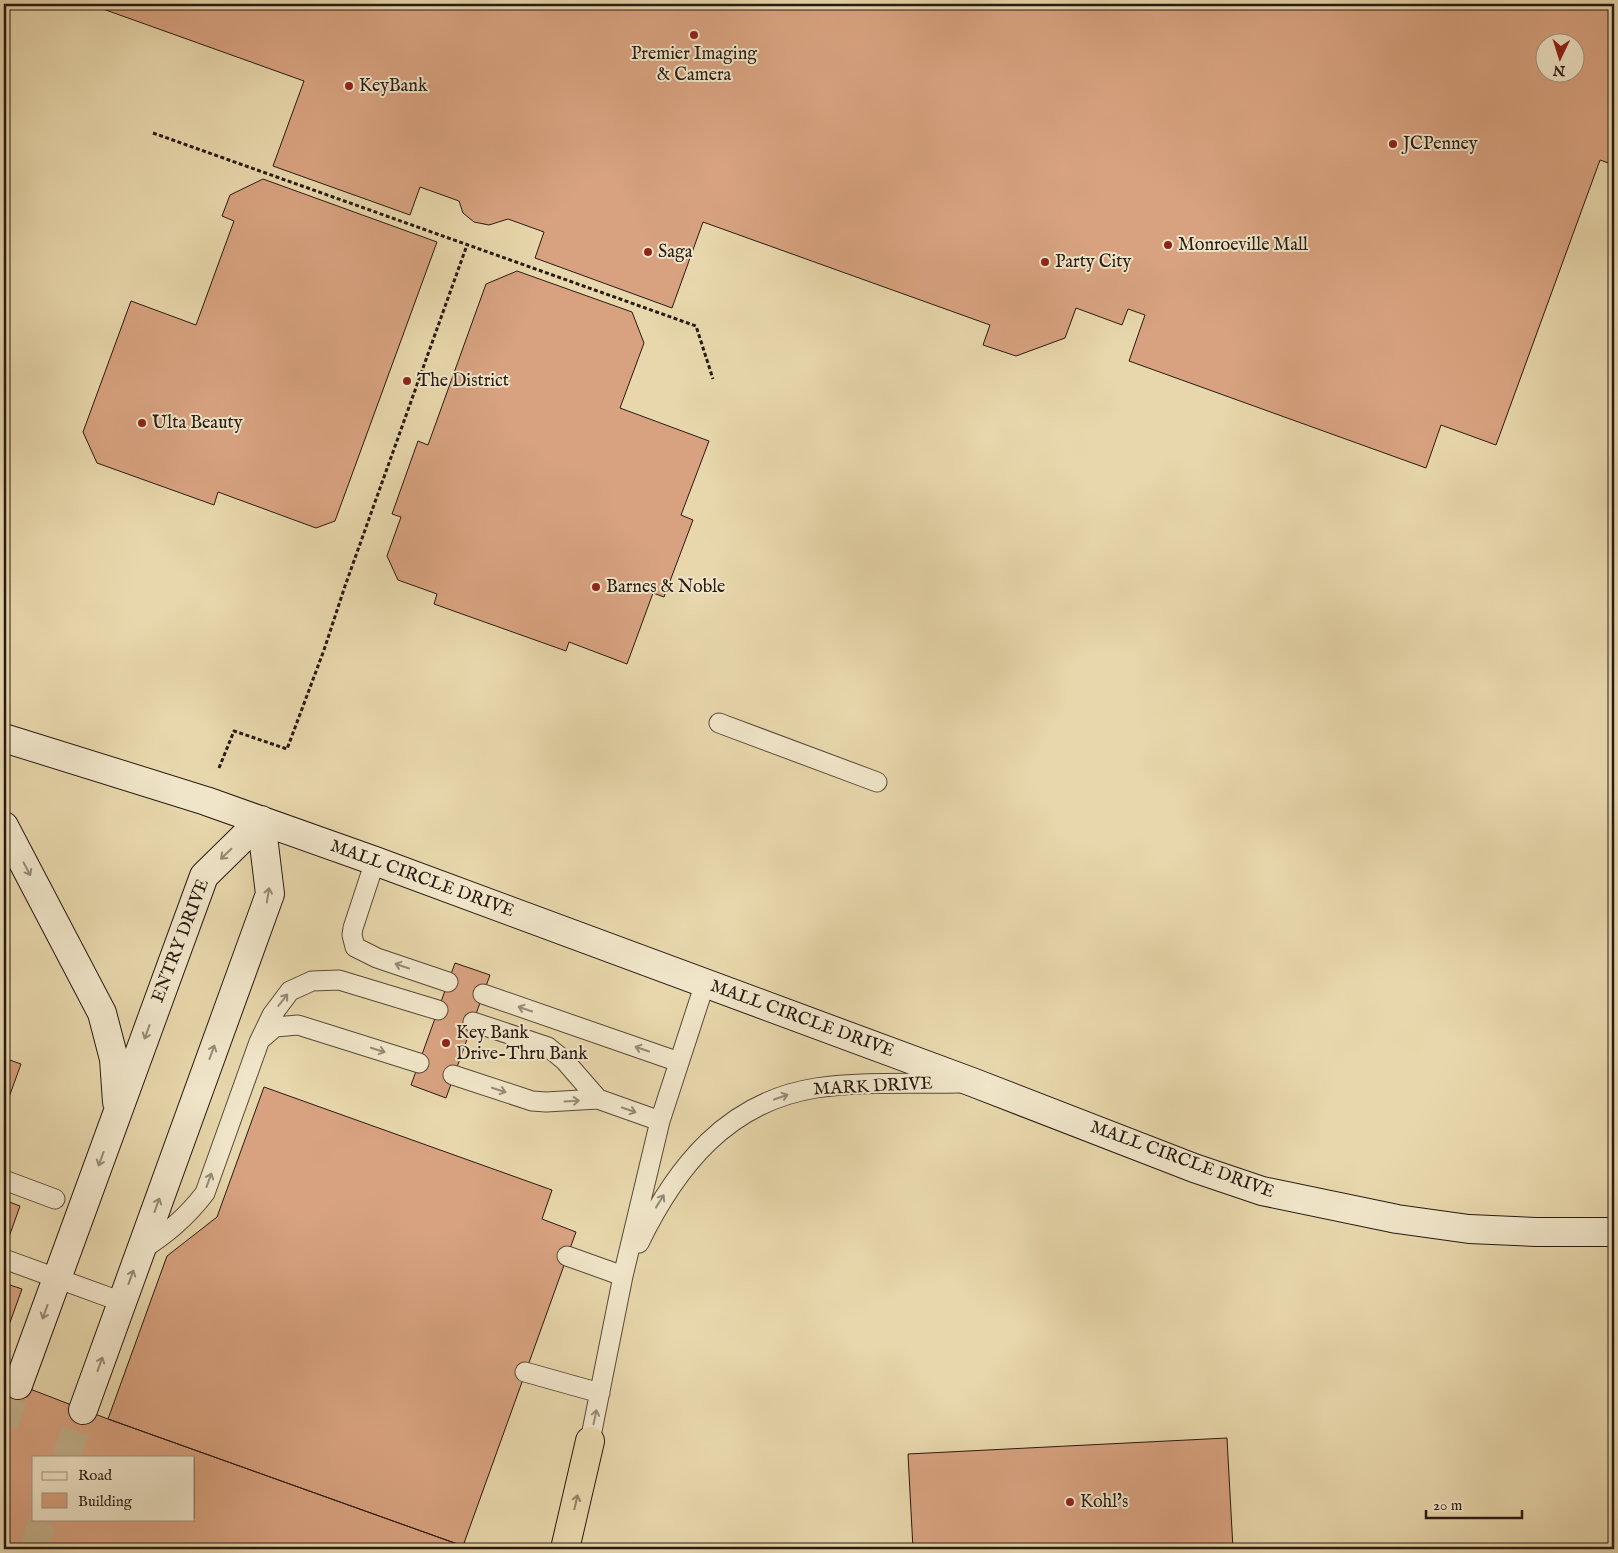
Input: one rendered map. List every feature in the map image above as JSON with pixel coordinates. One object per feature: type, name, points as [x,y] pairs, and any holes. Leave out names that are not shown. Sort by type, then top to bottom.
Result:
[{"type":"highway","points":[[565,1549],[590,1440]]},
{"type":"street","name":"MALL CIRCLE DRIVE","points":[[4,738],[206,800],[262,820],[972,1082],[1194,1168],[1262,1191],[1321,1205],[1470,1228],[1536,1232],[1614,1232]]},
{"type":"street","name":"ENTRY DRIVE","points":[[18,1385],[204,876],[262,820]]},
{"type":"street","points":[[83,1410],[270,894],[262,820]]},
{"type":"street","points":[[4,826],[102,1013],[114,1059],[118,1114]]},
{"type":"lane","points":[[719,723],[877,782]]},
{"type":"lane","points":[[375,861],[353,928],[352,934],[355,947],[377,958],[448,982]]},
{"type":"lane","points":[[140,1251],[172,1230],[189,1214],[205,1193],[259,1042],[272,1015],[290,990],[312,981],[351,982],[438,1010]]},
{"type":"lane","name":"MARK DRIVE","points":[[590,1440],[623,1276],[660,1121],[705,983]]},
{"type":"lane","points":[[482,994],[679,1062]]},
{"type":"lane","points":[[473,1022],[548,1047],[558,1053],[598,1099]]},
{"type":"lane","points":[[259,1042],[266,1032],[275,1027],[298,1026],[419,1063]]},
{"type":"lane","points":[[453,1075],[532,1100],[546,1102],[598,1099],[660,1121]]},
{"type":"lane","name":"MARK DRIVE","points":[[623,1276],[656,1208],[686,1164],[704,1145],[747,1112],[769,1101],[815,1088],[841,1085],[972,1082]]},
{"type":"lane","points":[[4,1180],[55,1199]]},
{"type":"lane","points":[[567,1256],[623,1276]]},
{"type":"lane","points":[[4,1259],[122,1302]]},
{"type":"lane","points":[[525,1372],[600,1393]]},
{"type":"path","points":[[153,133],[696,326],[713,379]]},
{"type":"path","points":[[219,768],[234,731],[287,749],[468,245]]},
{"type":"building","name":"Monroeville Mall","points":[[89,4],[1614,4],[1614,165],[1600,160],[1496,445],[1441,425],[1426,468],[1129,361],[1145,315],[1128,309],[1122,325],[1076,308],[1065,338],[1016,356],[983,345],[990,325],[703,222],[672,308],[535,258],[544,232],[508,219],[489,225],[474,222],[463,213],[459,201],[420,187],[410,215],[273,166],[304,81]]},
{"type":"building","points":[[263,179],[437,242],[335,521],[316,528],[218,492],[214,505],[97,463],[83,432],[131,301],[196,325],[234,221],[222,216],[230,195]]},
{"type":"building","points":[[517,271],[632,312],[644,343],[620,408],[709,441],[681,515],[693,520],[664,597],[653,593],[627,664],[569,642],[566,651],[434,604],[437,594],[398,580],[387,556],[401,517],[392,514],[418,441],[428,445],[486,284]]},
{"type":"building","name":"Key Bank Drive-Thru Bank","points":[[455,963],[490,975],[446,1098],[411,1085]]},
{"type":"building","points":[[4,1058],[21,1064],[4,1111]]},
{"type":"building","points":[[264,1087],[552,1190],[542,1219],[576,1232],[463,1546],[108,1419],[167,1256],[217,1217]]},
{"type":"building","points":[[4,1200],[20,1206],[4,1251]]},
{"type":"building","points":[[4,1283],[22,1289],[4,1339]]},
{"type":"building","points":[[4,1379],[108,1419],[463,1546],[462,1549],[4,1549]]},
{"type":"building","name":"Kohl's","points":[[1227,1438],[1233,1549],[913,1549],[908,1454]]},
{"type":"tunnel","points":[[4,1425],[18,1385]]},
{"type":"tunnel","points":[[66,1456],[83,1410]]},
{"type":"tunnel","points":[[33,1549],[44,1520]]},
{"type":"place","name":"Premier Imaging & Camera","points":[[694,35]]},
{"type":"place","name":"KeyBank","points":[[349,86]]},
{"type":"place","name":"JCPenney","points":[[1393,144]]},
{"type":"place","name":"Monroeville Mall","points":[[1168,245]]},
{"type":"place","name":"Saga","points":[[648,252]]},
{"type":"place","name":"Party City","points":[[1045,262]]},
{"type":"place","name":"The District","points":[[407,381]]},
{"type":"place","name":"Ulta Beauty","points":[[142,423]]},
{"type":"place","name":"Barnes & Noble","points":[[596,587]]},
{"type":"place","name":"Key Bank Drive-Thru Bank","points":[[446,1043]]},
{"type":"place","name":"Kohl's","points":[[1070,1502]]}]
